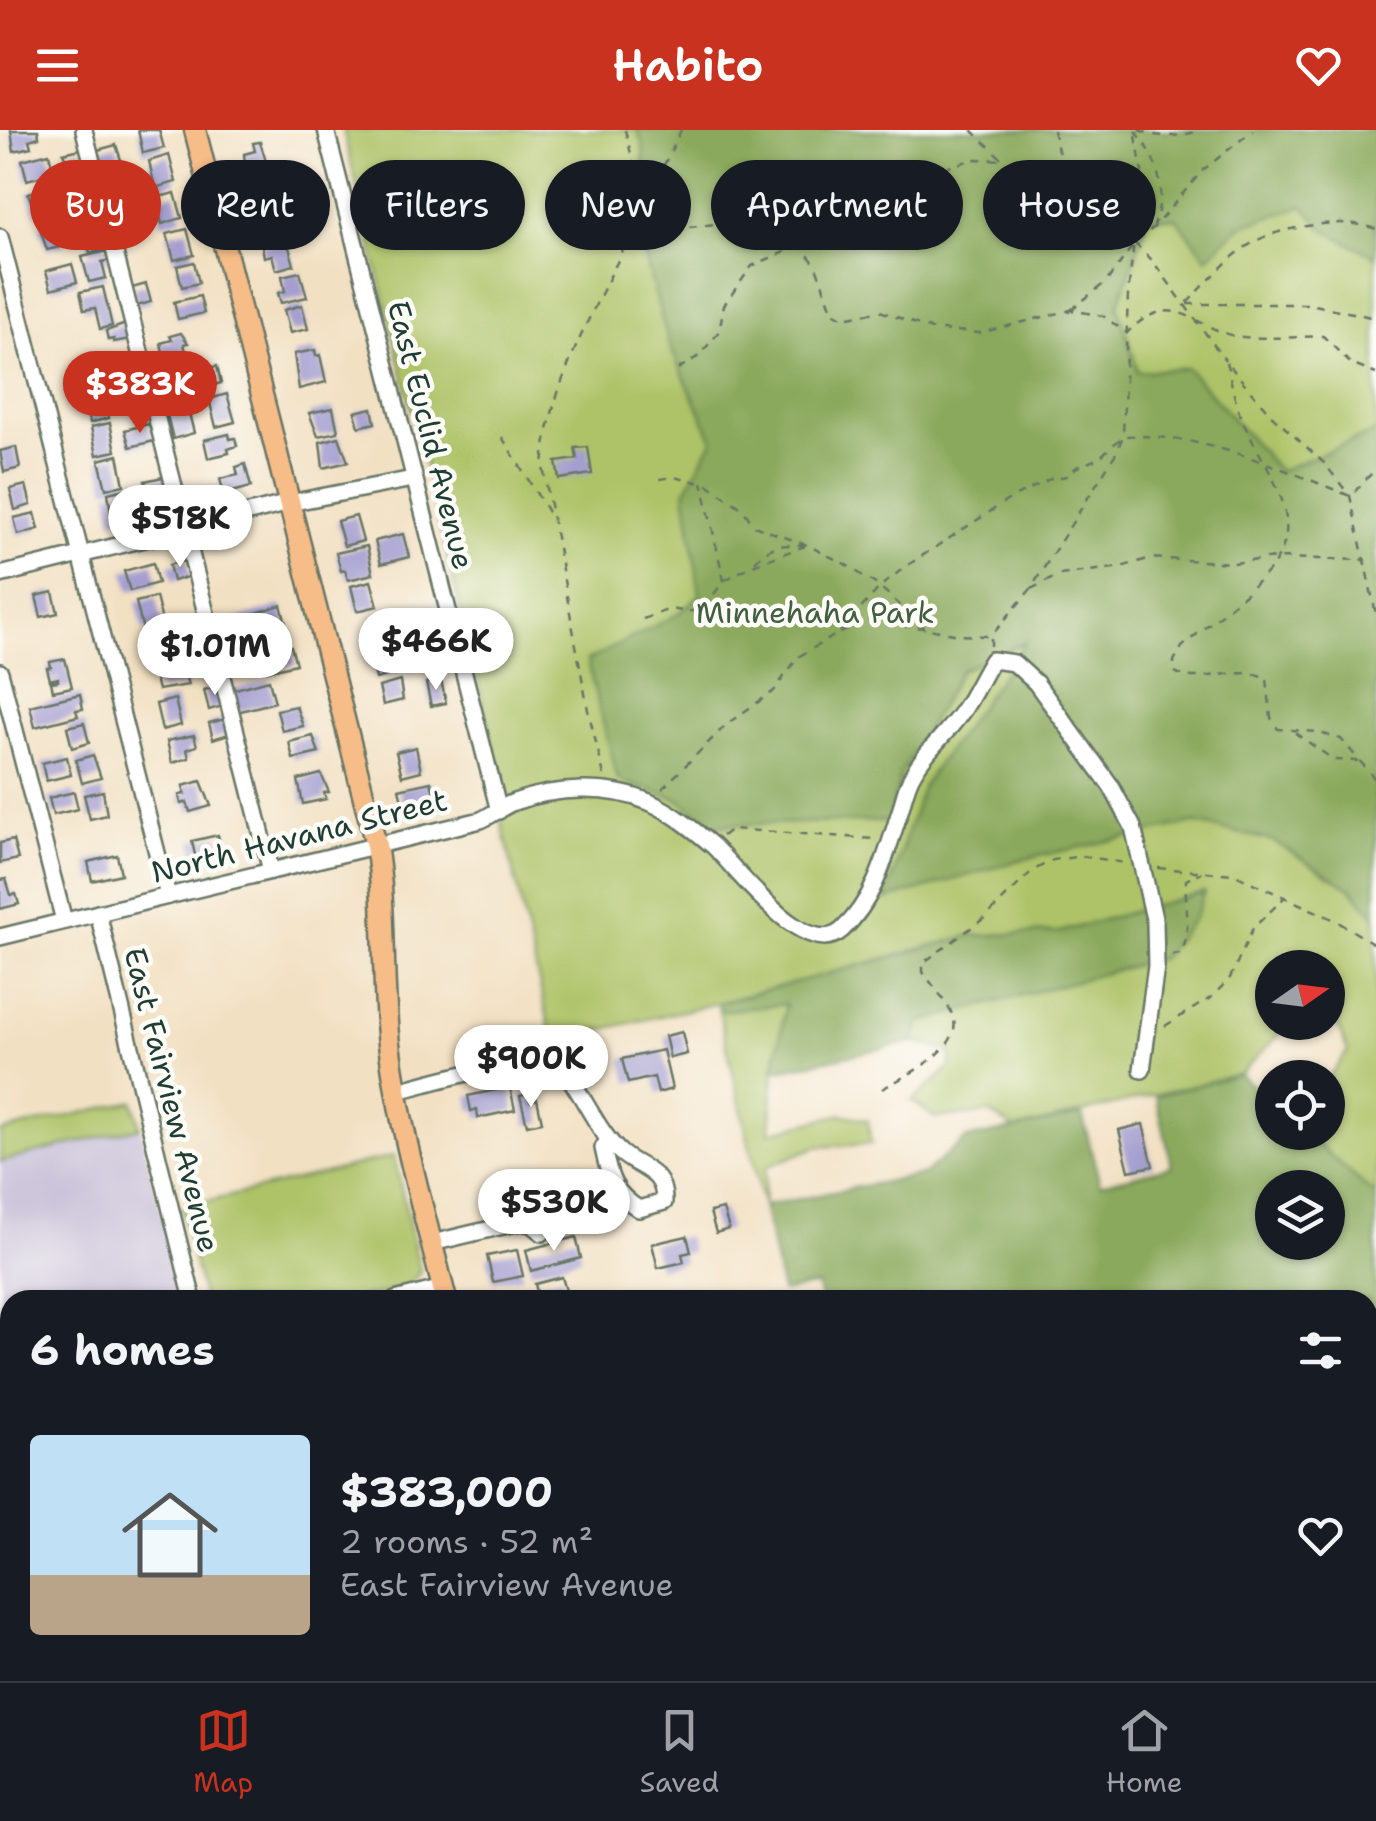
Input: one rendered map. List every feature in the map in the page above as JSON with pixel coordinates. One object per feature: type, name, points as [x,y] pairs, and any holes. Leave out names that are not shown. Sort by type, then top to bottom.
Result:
[{"type":"main road","points":[[195,130],[376,844],[385,913],[386,1007],[396,1091],[443,1290]]},
{"type":"street","points":[[84,130],[272,871]]},
{"type":"street","name":"East Euclid Avenue","points":[[326,130],[499,811]]},
{"type":"street","points":[[0,237],[168,896]]},
{"type":"street","points":[[0,575],[289,504],[414,479]]},
{"type":"street","points":[[894,829],[912,774],[964,710],[992,660],[1014,663],[1036,683],[1111,786],[1133,827],[1155,922],[1156,951],[1142,1070]]},
{"type":"street","points":[[0,672],[64,922]]},
{"type":"street","name":"North Havana Street","points":[[0,937],[481,820],[513,802],[608,791],[648,802],[676,816],[714,847],[772,908],[816,937],[830,938],[841,931],[868,895],[880,873],[894,829]]},
{"type":"street","name":"East Fairview Avenue","points":[[98,913],[191,1290]]},
{"type":"street","points":[[396,1091],[474,1072],[536,1063],[564,1068],[608,1140],[660,1179],[664,1202],[639,1209],[619,1197],[610,1183],[603,1148],[608,1140]]},
{"type":"street","points":[[432,1243],[520,1222],[531,1224],[542,1233]]},
{"type":"path","points":[[626,130],[633,160]]},
{"type":"path","points":[[666,160],[681,130]]},
{"type":"path","points":[[972,130],[1004,160]]},
{"type":"path","points":[[1053,130],[1060,160]]},
{"type":"path","points":[[1136,130],[1156,136],[1201,130]]},
{"type":"path","points":[[1136,130],[1156,160],[1161,204],[1156,220]]},
{"type":"path","points":[[1136,130],[1140,160]]},
{"type":"path","points":[[1156,225],[1203,170],[1253,130]]},
{"type":"path","points":[[963,162],[1004,160]]},
{"type":"path","points":[[1186,304],[1239,250],[1266,234],[1350,221],[1376,229]]},
{"type":"path","points":[[608,791],[588,710],[543,467],[545,432],[566,375],[624,250]]},
{"type":"path","points":[[678,369],[699,356],[719,332],[724,305],[752,266],[789,250]]},
{"type":"path","points":[[804,250],[815,264],[833,312],[844,318],[880,311],[930,329],[980,333],[1071,310],[1104,316],[1126,332]]},
{"type":"path","points":[[1071,310],[1107,281],[1130,250]]},
{"type":"path","points":[[992,660],[990,636],[1030,590],[1123,436],[1133,250]]},
{"type":"path","points":[[1141,250],[1270,414],[1324,463],[1350,496],[1376,614]]},
{"type":"path","points":[[1186,304],[1310,304],[1376,318]]},
{"type":"path","points":[[1126,332],[1143,316],[1167,311],[1238,337],[1323,336],[1351,364],[1376,374]]},
{"type":"path","points":[[1226,362],[1240,414],[1288,515],[1286,538],[1270,568],[1182,648],[1174,660],[1174,671],[1182,677],[1195,678],[1255,672],[1267,678],[1271,718],[1278,729],[1317,732],[1342,739],[1376,780]]},
{"type":"path","points":[[838,633],[880,588],[906,567],[1008,500],[1099,458],[1123,436],[1156,435],[1266,462],[1350,496]]},
{"type":"path","points":[[502,438],[548,512],[553,514]]},
{"type":"path","points":[[1350,496],[1376,469]]},
{"type":"path","points":[[660,479],[702,482],[743,509],[754,526],[807,545],[880,588],[925,628]]},
{"type":"path","points":[[702,482],[724,580]]},
{"type":"path","points":[[643,619],[670,609],[688,612],[704,608],[724,580],[753,564],[807,545]]},
{"type":"path","points":[[753,564],[766,548],[807,545]]},
{"type":"path","points":[[1030,590],[1059,575],[1121,568],[1152,558],[1234,563],[1276,558],[1366,560]]},
{"type":"path","points":[[648,802],[728,724],[774,691],[798,657],[838,633],[863,623],[925,628],[958,636],[990,636]]},
{"type":"path","points":[[1294,732],[1334,760],[1360,761]]},
{"type":"path","points":[[714,847],[732,829],[857,835],[870,840],[894,829]]},
{"type":"path","points":[[882,1089],[936,1058],[955,1031],[954,1015],[923,972],[922,963],[986,917],[1032,871],[1053,860],[1084,856],[1233,874],[1333,919],[1376,945]]},
{"type":"path","points":[[1156,951],[1170,956],[1180,954],[1187,943],[1186,880],[1204,871]]},
{"type":"path","points":[[1147,1037],[1212,997],[1230,978],[1252,928],[1285,897]]},
{"type":"shaded area","points":[[140,1127],[180,1290],[0,1290],[0,1162]]},
{"type":"green space","name":"Minnehaha Park","points":[[343,130],[1050,130],[1058,160],[983,160],[983,250],[1080,250],[1177,638],[1376,619],[1287,849],[1352,889],[1376,917],[1376,1196],[1324,1150],[1345,1150],[1345,1060],[1341,1060],[1348,1051],[1343,1040],[1345,950],[1255,950],[1255,1040],[1274,1040],[1240,1074],[1015,1129],[990,1113],[935,1118],[912,1101],[951,1067],[951,1052],[914,1042],[920,1022],[1162,958],[1203,892],[1060,932],[969,936],[718,1003],[564,1038],[563,1034],[552,1037],[499,811],[506,797],[372,250],[525,250],[525,160],[350,160]]},
{"type":"green space","points":[[637,130],[1376,130],[1376,257],[1323,229],[1303,206],[1240,226],[1207,258],[1176,218],[1156,217],[1156,160],[983,160],[983,250],[1138,250],[1118,306],[1138,372],[1187,368],[1279,471],[1376,432],[1376,917],[1352,889],[1273,841],[1193,823],[1020,860],[885,900],[923,785],[1026,642],[961,670],[901,774],[889,821],[713,825],[678,799],[618,780],[587,661],[678,614],[700,595],[685,492],[713,440],[669,344],[644,254],[644,250],[691,250],[691,160],[643,160],[643,144]]},
{"type":"green space","points":[[1303,206],[1323,229],[1376,257],[1376,432],[1279,471],[1188,368],[1138,372],[1118,306],[1137,250],[1156,250],[1156,217],[1176,218],[1207,257],[1240,226]]},
{"type":"green space","points":[[1204,892],[1195,917],[1162,958],[920,1022],[914,1042],[774,1071],[786,1004],[719,1011],[718,1003],[969,936],[1060,932]]},
{"type":"green space","points":[[787,1004],[774,1071],[770,1132],[842,1114],[868,1120],[871,1144],[815,1147],[766,1167],[763,1206],[719,1011]]},
{"type":"green space","points":[[1240,1074],[1255,1088],[1255,1150],[1324,1150],[1376,1196],[1376,1290],[819,1290],[817,1285],[782,1290],[763,1206],[924,1174],[966,1139],[1082,1115],[1100,1184],[1172,1166],[1156,1096]]},
{"type":"green space","points":[[133,1101],[140,1127],[0,1162],[0,1132]]},
{"type":"green space","points":[[394,1156],[420,1271],[408,1284],[393,1290],[201,1290],[181,1208]]},
{"type":"building","points":[[11,130],[38,130],[39,137],[29,140],[31,147],[14,151]]},
{"type":"building","points":[[138,130],[159,130],[164,148],[143,153]]},
{"type":"building","points":[[260,142],[266,160],[245,160],[244,154],[255,151],[253,143]]},
{"type":"building","points":[[116,145],[121,160],[96,160],[94,151]]},
{"type":"building","points":[[81,149],[84,160],[66,160],[63,153]]},
{"type":"building","points":[[49,153],[51,160],[30,160],[27,180],[22,160]]},
{"type":"building","points":[[169,155],[176,182],[161,186],[161,160],[152,160]]},
{"type":"building","points":[[175,193],[181,218],[162,224],[161,196]]},
{"type":"building","points":[[181,230],[181,250],[193,250],[194,255],[174,260],[167,234]]},
{"type":"building","points":[[263,250],[290,250],[294,265],[276,270],[272,255],[264,257]]},
{"type":"building","points":[[108,251],[110,260],[102,262],[106,278],[89,282],[82,257]]},
{"type":"building","points":[[194,262],[199,283],[182,287],[177,266]]},
{"type":"building","points":[[72,264],[77,282],[51,289],[46,271]]},
{"type":"building","points":[[300,272],[307,297],[281,303],[278,293],[285,291],[282,276]]},
{"type":"building","points":[[146,284],[151,302],[137,306],[132,288]]},
{"type":"building","points":[[103,287],[112,326],[100,329],[95,308],[84,310],[80,292]]},
{"type":"building","points":[[200,296],[204,313],[178,319],[174,302]]},
{"type":"building","points":[[302,305],[308,329],[290,333],[284,310]]},
{"type":"building","points":[[126,324],[130,339],[108,340],[106,331]]},
{"type":"building","points":[[181,333],[188,343],[184,344],[187,355],[164,357],[161,343]]},
{"type":"building","points":[[315,350],[316,356],[320,355],[326,382],[299,389],[294,354]]},
{"type":"building","points":[[94,362],[99,383],[82,387],[76,366]]},
{"type":"building","points":[[217,366],[221,383],[199,389],[195,372]]},
{"type":"building","points":[[141,377],[145,394],[127,398],[123,381]]},
{"type":"building","points":[[102,389],[109,418],[90,423],[83,393]]},
{"type":"building","points":[[227,394],[235,422],[216,427],[209,399]]},
{"type":"building","points":[[186,401],[194,433],[173,439],[165,407]]},
{"type":"building","points":[[333,408],[338,432],[318,436],[309,413]]},
{"type":"building","points":[[372,408],[375,423],[359,427],[355,412]]},
{"type":"building","points":[[110,423],[116,451],[97,455],[91,427]]},
{"type":"building","points":[[149,424],[154,441],[130,447],[125,430]]},
{"type":"building","points":[[229,434],[237,446],[228,449],[229,453],[208,458],[204,440]]},
{"type":"building","points":[[339,437],[348,462],[323,468],[320,442]]},
{"type":"building","points":[[16,447],[20,468],[4,472],[0,451]]},
{"type":"building","points":[[588,447],[592,474],[559,479],[556,462],[577,459],[575,448]]},
{"type":"building","points":[[118,455],[124,485],[106,489],[99,460]]},
{"type":"building","points":[[245,464],[251,487],[224,494],[220,479],[238,475],[236,467]]},
{"type":"building","points":[[167,476],[171,496],[150,501],[145,481]]},
{"type":"building","points":[[26,485],[31,505],[15,510],[10,489]]},
{"type":"building","points":[[129,488],[136,514],[112,520],[108,493]]},
{"type":"building","points":[[35,513],[39,529],[18,535],[14,518]]},
{"type":"building","points":[[356,516],[363,541],[344,546],[337,521]]},
{"type":"building","points":[[403,534],[409,557],[381,564],[375,541]]},
{"type":"building","points":[[367,546],[373,574],[348,580],[336,553]]},
{"type":"building","points":[[187,560],[191,576],[173,581],[169,565]]},
{"type":"building","points":[[153,563],[158,583],[130,591],[124,571]]},
{"type":"building","points":[[371,581],[378,606],[357,611],[351,586]]},
{"type":"building","points":[[53,592],[58,613],[41,617],[36,596]]},
{"type":"building","points":[[156,597],[163,625],[143,630],[136,602]]},
{"type":"building","points":[[281,605],[288,631],[223,647],[218,625]]},
{"type":"building","points":[[391,614],[395,632],[377,636],[372,617]]},
{"type":"building","points":[[165,631],[171,660],[151,664],[144,635]]},
{"type":"building","points":[[196,632],[199,644],[175,650],[172,637]]},
{"type":"building","points":[[417,636],[421,653],[400,658],[397,641]]},
{"type":"building","points":[[291,646],[296,664],[267,671],[264,657]]},
{"type":"building","points":[[383,652],[393,674],[376,679],[373,665],[367,667],[365,657]]},
{"type":"building","points":[[65,659],[72,687],[53,691],[51,682],[58,678],[50,680],[47,668],[51,667],[50,662]]},
{"type":"building","points":[[183,668],[188,685],[158,690],[154,675]]},
{"type":"building","points":[[269,680],[275,702],[237,712],[232,690]]},
{"type":"building","points":[[441,680],[446,703],[431,706],[426,683]]},
{"type":"building","points":[[400,681],[403,700],[383,705],[379,687]]},
{"type":"building","points":[[221,686],[226,705],[209,710],[204,690]]},
{"type":"building","points":[[80,694],[83,709],[76,710],[78,716],[35,727],[30,706]]},
{"type":"building","points":[[175,699],[181,725],[162,730],[156,704]]},
{"type":"building","points":[[296,706],[303,726],[282,731],[277,710]]},
{"type":"building","points":[[225,719],[229,734],[213,739],[209,723]]},
{"type":"building","points":[[84,723],[89,743],[72,748],[67,727]]},
{"type":"building","points":[[194,735],[197,746],[187,749],[189,758],[172,763],[167,741]]},
{"type":"building","points":[[313,736],[319,753],[293,759],[289,742]]},
{"type":"building","points":[[416,747],[421,771],[402,776],[396,752]]},
{"type":"building","points":[[93,755],[101,778],[82,783],[76,760]]},
{"type":"building","points":[[67,757],[71,775],[46,781],[42,763]]},
{"type":"building","points":[[321,774],[329,792],[324,793],[326,799],[303,804],[298,780]]},
{"type":"building","points":[[201,781],[211,806],[190,812],[187,802],[181,804],[179,795],[185,794],[183,786]]},
{"type":"building","points":[[431,782],[437,804],[405,812],[399,789]]},
{"type":"building","points":[[103,791],[107,815],[90,819],[84,795]]},
{"type":"building","points":[[74,792],[78,809],[53,815],[49,798]]},
{"type":"building","points":[[218,835],[223,854],[196,860],[192,841]]},
{"type":"building","points":[[13,840],[18,859],[0,863],[0,843]]},
{"type":"building","points":[[117,855],[121,874],[92,881],[88,862]]},
{"type":"building","points":[[6,879],[19,904],[0,909],[0,880]]},
{"type":"building","points":[[682,1032],[687,1054],[670,1058],[665,1036]]},
{"type":"building","points":[[663,1050],[672,1089],[658,1093],[654,1077],[628,1083],[622,1059]]},
{"type":"building","points":[[510,1087],[515,1110],[478,1118],[477,1109],[471,1111],[468,1096]]},
{"type":"building","points":[[528,1094],[530,1101],[537,1099],[542,1122],[527,1125],[520,1096]]},
{"type":"building","points":[[1143,1124],[1153,1166],[1129,1171],[1119,1130]]},
{"type":"building","points":[[723,1209],[729,1229],[716,1233],[710,1212]]},
{"type":"building","points":[[687,1236],[691,1252],[682,1254],[684,1262],[658,1268],[652,1244]]},
{"type":"building","points":[[576,1237],[581,1258],[531,1271],[526,1250]]},
{"type":"building","points":[[517,1250],[523,1276],[493,1282],[487,1256]]},
{"type":"building","points":[[562,1277],[566,1290],[536,1290],[535,1284]]}]
